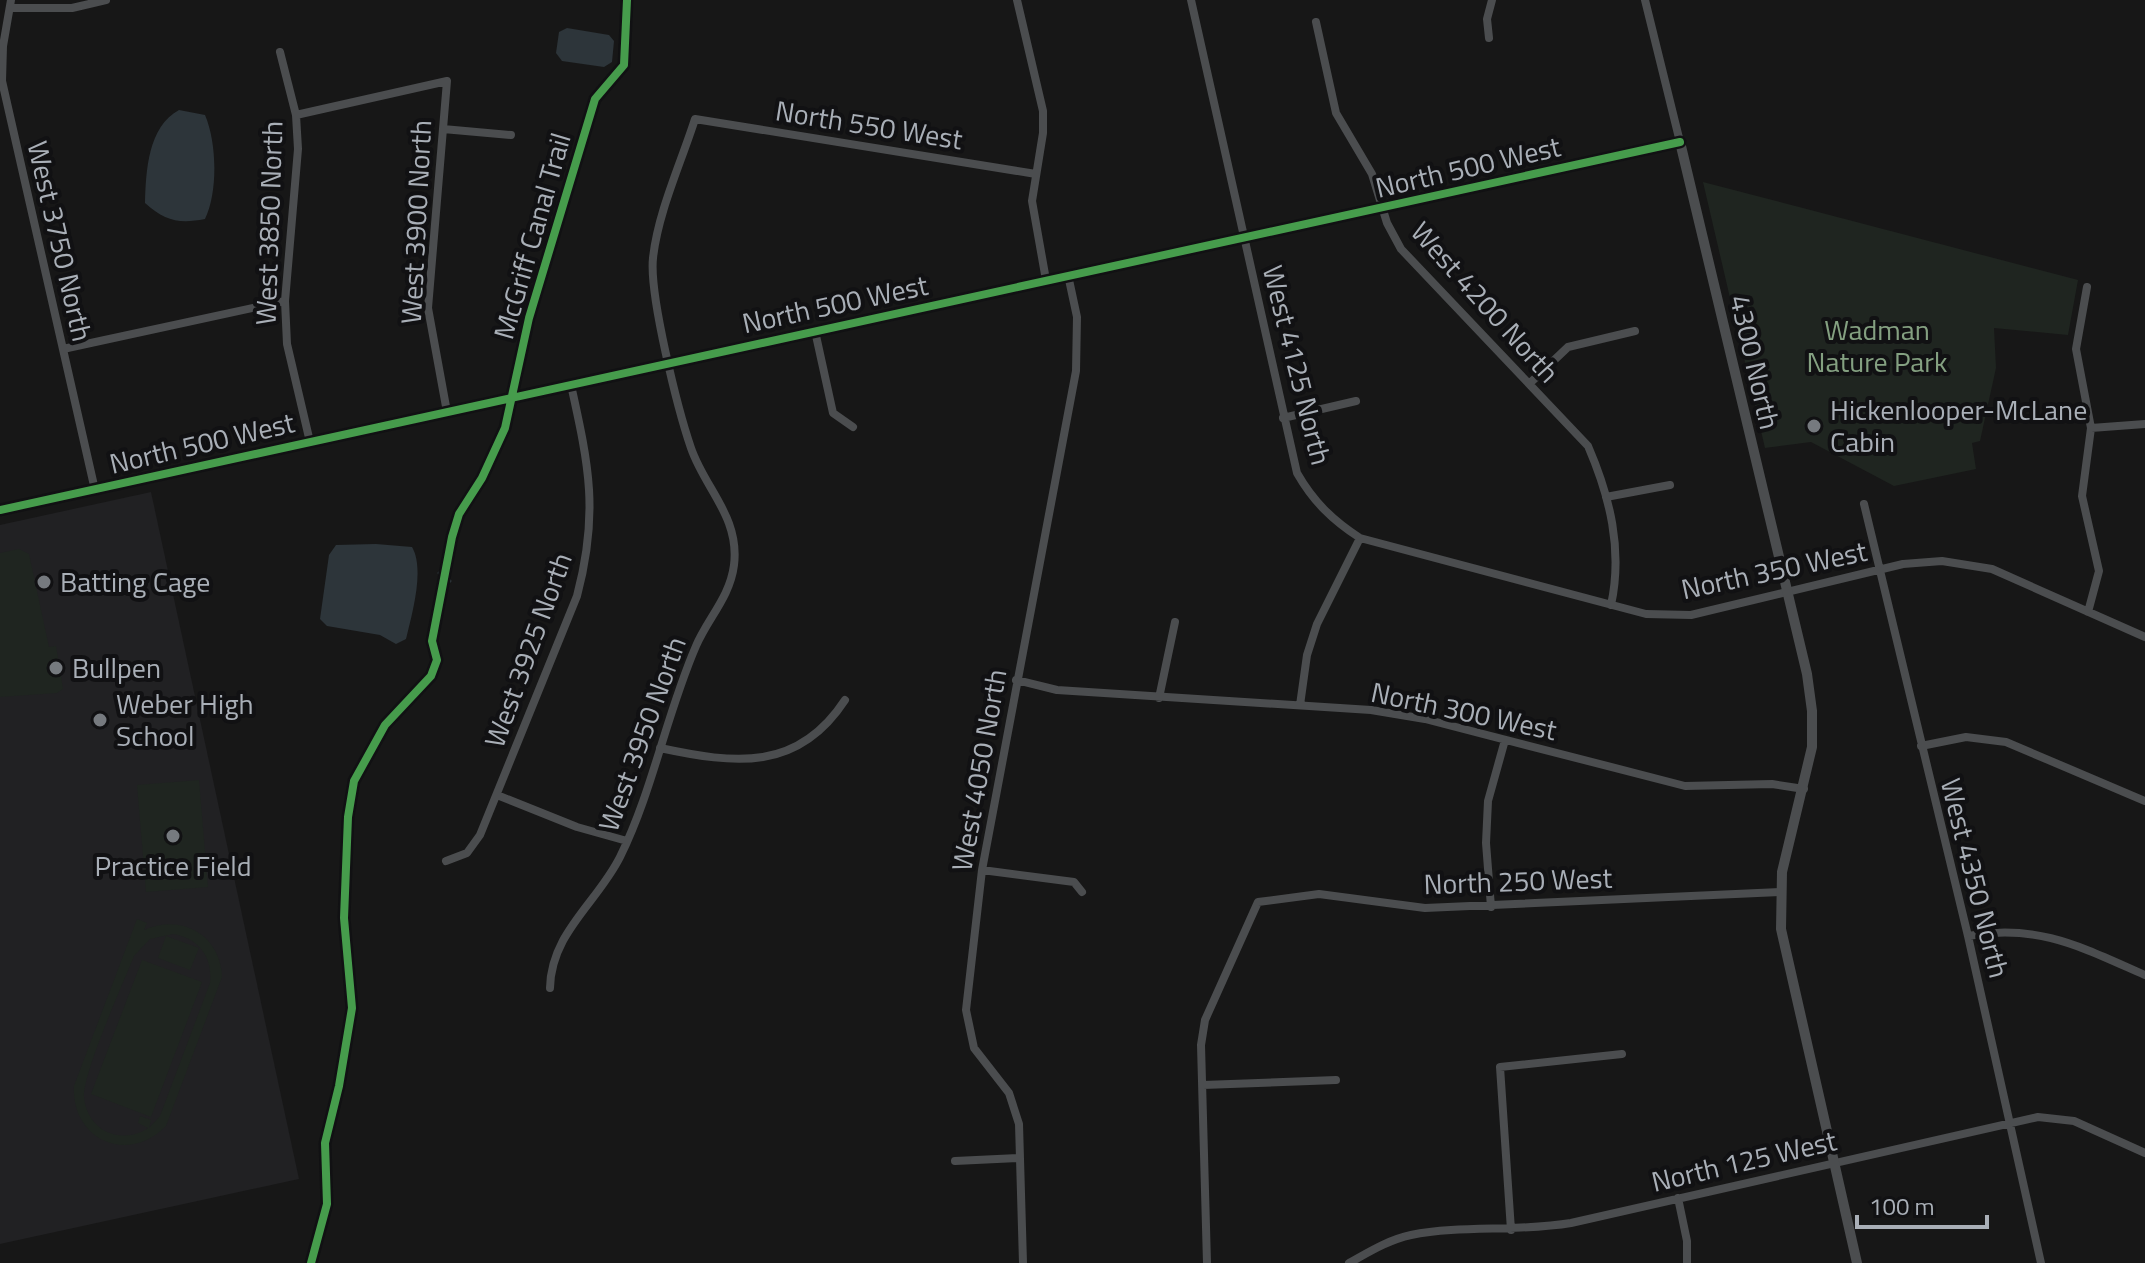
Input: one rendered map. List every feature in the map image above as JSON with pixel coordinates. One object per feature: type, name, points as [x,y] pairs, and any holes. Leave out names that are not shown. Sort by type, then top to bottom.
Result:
[{"type":"street","points":[[11,4],[72,8],[106,0]]},
{"type":"street","points":[[1017,0],[1043,111],[1034,223],[1046,280]]},
{"type":"street","name":"West 4125 North","points":[[1191,0],[1297,473],[1309,494],[1338,524],[1360,538]]},
{"type":"street","points":[[1489,38],[1487,19],[1492,0]]},
{"type":"street","points":[[1645,0],[1680,142]]},
{"type":"street","name":"West 3750 North","points":[[11,4],[2,58],[4,115],[95,490]]},
{"type":"street","name":"West 4200 North","points":[[1316,22],[1336,113],[1372,174],[1382,208],[1401,249],[1588,446],[1606,497],[1618,551],[1611,605]]},
{"type":"street","name":"West 3850 North","points":[[280,52],[296,115],[298,149],[285,301],[287,344],[310,442]]},
{"type":"street","name":"West 3900 North","points":[[296,115],[447,81],[428,308],[447,412]]},
{"type":"street","name":"North 550 West","points":[[695,119],[1036,174]]},
{"type":"street","name":"West 3950 North","points":[[550,988],[550,971],[558,948],[607,880],[627,841],[654,774],[660,748],[697,644],[729,587],[734,564],[730,521],[690,445],[654,286],[653,260],[695,119]]},
{"type":"street","points":[[443,129],[511,135]]},
{"type":"street","name":"North 500 West","points":[[0,510],[1680,142]]},
{"type":"street","name":"4300 North","points":[[1680,142],[1753,458],[1788,591],[1812,711],[1812,747],[1804,789],[1786,848],[1780,892],[1786,959],[1857,1263]]},
{"type":"street","name":"West 4050 North","points":[[1023,1263],[1019,1124],[1009,1093],[974,1048],[966,1024],[982,870],[1076,371],[1077,317],[1068,275]]},
{"type":"street","points":[[2087,287],[2076,349],[2091,428],[2082,476],[2082,496],[2099,571],[2088,612]]},
{"type":"street","points":[[63,349],[285,301]]},
{"type":"street","points":[[815,331],[833,413],[853,427]]},
{"type":"street","points":[[1529,384],[1568,347],[1635,331]]},
{"type":"street","name":"West 3925 North","points":[[446,861],[467,853],[474,844],[497,795],[577,596],[588,556],[590,474],[571,385]]},
{"type":"street","points":[[1283,418],[1356,401]]},
{"type":"street","points":[[2091,428],[2145,424]]},
{"type":"street","points":[[1606,497],[1670,485]]},
{"type":"street","name":"West 4350 North","points":[[1864,504],[1968,936],[2041,1263]]},
{"type":"street","points":[[1300,705],[1307,655],[1317,624],[1360,538]]},
{"type":"street","name":"North 350 West","points":[[1360,538],[1646,614],[1691,615],[1878,570],[1942,561],[1992,569],[2145,637]]},
{"type":"street","points":[[1159,698],[1175,622]]},
{"type":"street","name":"North 300 West","points":[[1016,680],[1057,690],[1300,705],[1425,719],[1685,786],[1772,784],[1804,789]]},
{"type":"street","points":[[660,748],[736,761],[785,752],[803,744],[830,723],[845,700]]},
{"type":"street","points":[[1921,746],[1966,737],[2006,742],[2145,801]]},
{"type":"street","points":[[1491,907],[1486,843],[1488,801],[1505,740]]},
{"type":"street","points":[[497,795],[577,827],[627,841]]},
{"type":"street","points":[[982,870],[1074,882],[1082,892]]},
{"type":"street","name":"North 250 West","points":[[1203,1085],[1205,1020],[1258,902],[1319,894],[1425,908],[1491,907],[1780,892]]},
{"type":"street","points":[[1968,936],[2026,931],[2058,938],[2145,975]]},
{"type":"street","points":[[1511,1230],[1500,1067],[1622,1054]]},
{"type":"street","points":[[1207,1263],[1203,1085],[1336,1080]]},
{"type":"street","name":"North 125 West","points":[[1349,1263],[1388,1242],[1413,1235],[1511,1230],[1571,1223],[2008,1121],[2056,1117],[2145,1153]]},
{"type":"street","points":[[955,1161],[1020,1158]]},
{"type":"street","points":[[1678,1198],[1687,1241],[1687,1263]]},
{"type":"shaded area","points":[[567,28],[609,35],[614,41],[612,62],[604,67],[562,61],[556,53],[559,32]]},
{"type":"shaded area","points":[[179,110],[205,115],[209,126],[214,153],[214,182],[205,219],[173,220],[145,203],[148,164],[155,138],[161,127]]},
{"type":"shaded area","name":"Weber High School","points":[[151,492],[299,1179],[0,1244],[0,525]]},
{"type":"shaded area","points":[[336,545],[412,547],[416,556],[416,592],[406,639],[396,644],[380,635],[327,626],[320,619],[329,555]]},
{"type":"green space","name":"Wadman Nature Park","points":[[1703,182],[2078,280],[2068,335],[1994,328],[1996,368],[1980,441],[1972,443],[1976,469],[1894,486],[1811,442],[1765,448]]},
{"type":"green space","points":[[19,549],[29,554],[49,647],[56,646],[63,689],[57,693],[0,697],[0,553]]},
{"type":"green space","name":"Practice Field","points":[[199,780],[208,887],[146,892],[137,785]]},
{"type":"green space","points":[[137,919],[147,923],[144,930],[172,924],[185,926],[207,939],[220,962],[222,977],[166,1126],[151,1138],[135,1144],[119,1145],[105,1141],[92,1133],[82,1121],[74,1086]],"holes":[[[173,934],[182,936],[202,951],[209,965],[210,983],[160,1116],[149,1128],[151,1120],[140,1116],[138,1123],[148,1128],[139,1133],[112,1134],[91,1118],[84,1097],[104,1028],[134,956],[150,939]]]},
{"type":"green space","points":[[166,936],[199,948],[190,970],[158,958]]},
{"type":"green space","points":[[142,960],[202,982],[151,1117],[91,1094]]},
{"type":"waterway","points":[[439,573],[450,581]]},
{"type":"cycle path","name":"McGriff Canal Trail","points":[[311,1263],[327,1204],[325,1143],[339,1086],[352,1008],[344,918],[348,817],[354,781],[385,725],[431,676],[437,660],[432,641],[452,537],[459,514],[482,478],[505,428],[529,318],[595,99],[624,65],[627,0]]},
{"type":"cycle path","points":[[0,510],[1680,142]]},
{"type":"place","name":"Hickenlooper-McLane Cabin","points":[[1814,426]]},
{"type":"place","name":"Batting Cage","points":[[44,582]]},
{"type":"place","name":"Bullpen","points":[[56,668]]},
{"type":"place","name":"Weber High School","points":[[100,720]]},
{"type":"place","name":"Practice Field","points":[[173,836]]}]
